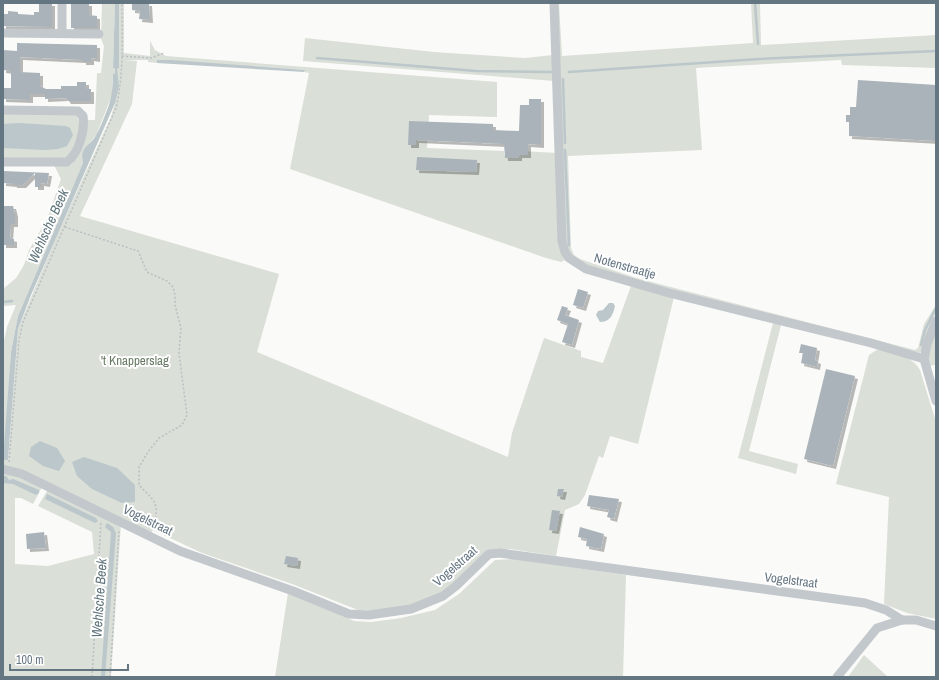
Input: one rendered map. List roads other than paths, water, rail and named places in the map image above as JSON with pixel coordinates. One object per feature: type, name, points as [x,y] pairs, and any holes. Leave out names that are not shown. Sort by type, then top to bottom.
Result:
[{"type":"street","points":[[62,3],[62,33]]},
{"type":"street","name":"Notenstraatje","points":[[554,3],[562,241],[565,252],[569,258],[586,269],[669,292],[871,343],[924,360]]},
{"type":"street","points":[[3,33],[99,34]]},
{"type":"street","points":[[3,110],[78,111],[83,116],[84,122],[79,143],[71,158],[67,162],[3,162]]},
{"type":"street","points":[[936,321],[929,337],[924,360],[936,401]]},
{"type":"street","name":"Vogelstraat","points":[[5,469],[22,474],[180,551],[293,591],[349,614],[369,615],[411,609],[443,596],[456,586],[489,554],[500,553],[571,564],[864,603],[886,610],[902,620]]},
{"type":"street","points":[[837,677],[877,628],[902,620],[916,620],[936,626]]},
{"type":"waterway","points":[[755,3],[758,44]]},
{"type":"waterway","points":[[569,72],[759,59],[936,51]]},
{"type":"waterway","points":[[317,58],[476,71],[551,72]]},
{"type":"waterway","points":[[563,79],[565,143]]},
{"type":"waterway","points":[[565,150],[569,245]]},
{"type":"waterway","points":[[3,302],[12,301]]},
{"type":"waterway","points":[[921,345],[925,330],[936,308]]},
{"type":"water label","name":"Wehlsche Beek","points":[[48,226]]},
{"type":"water label","name":"Wehlsche Beek","points":[[99,598]]},
{"type":"park label","name":"'t Knapperslag","points":[[135,360]]}]
